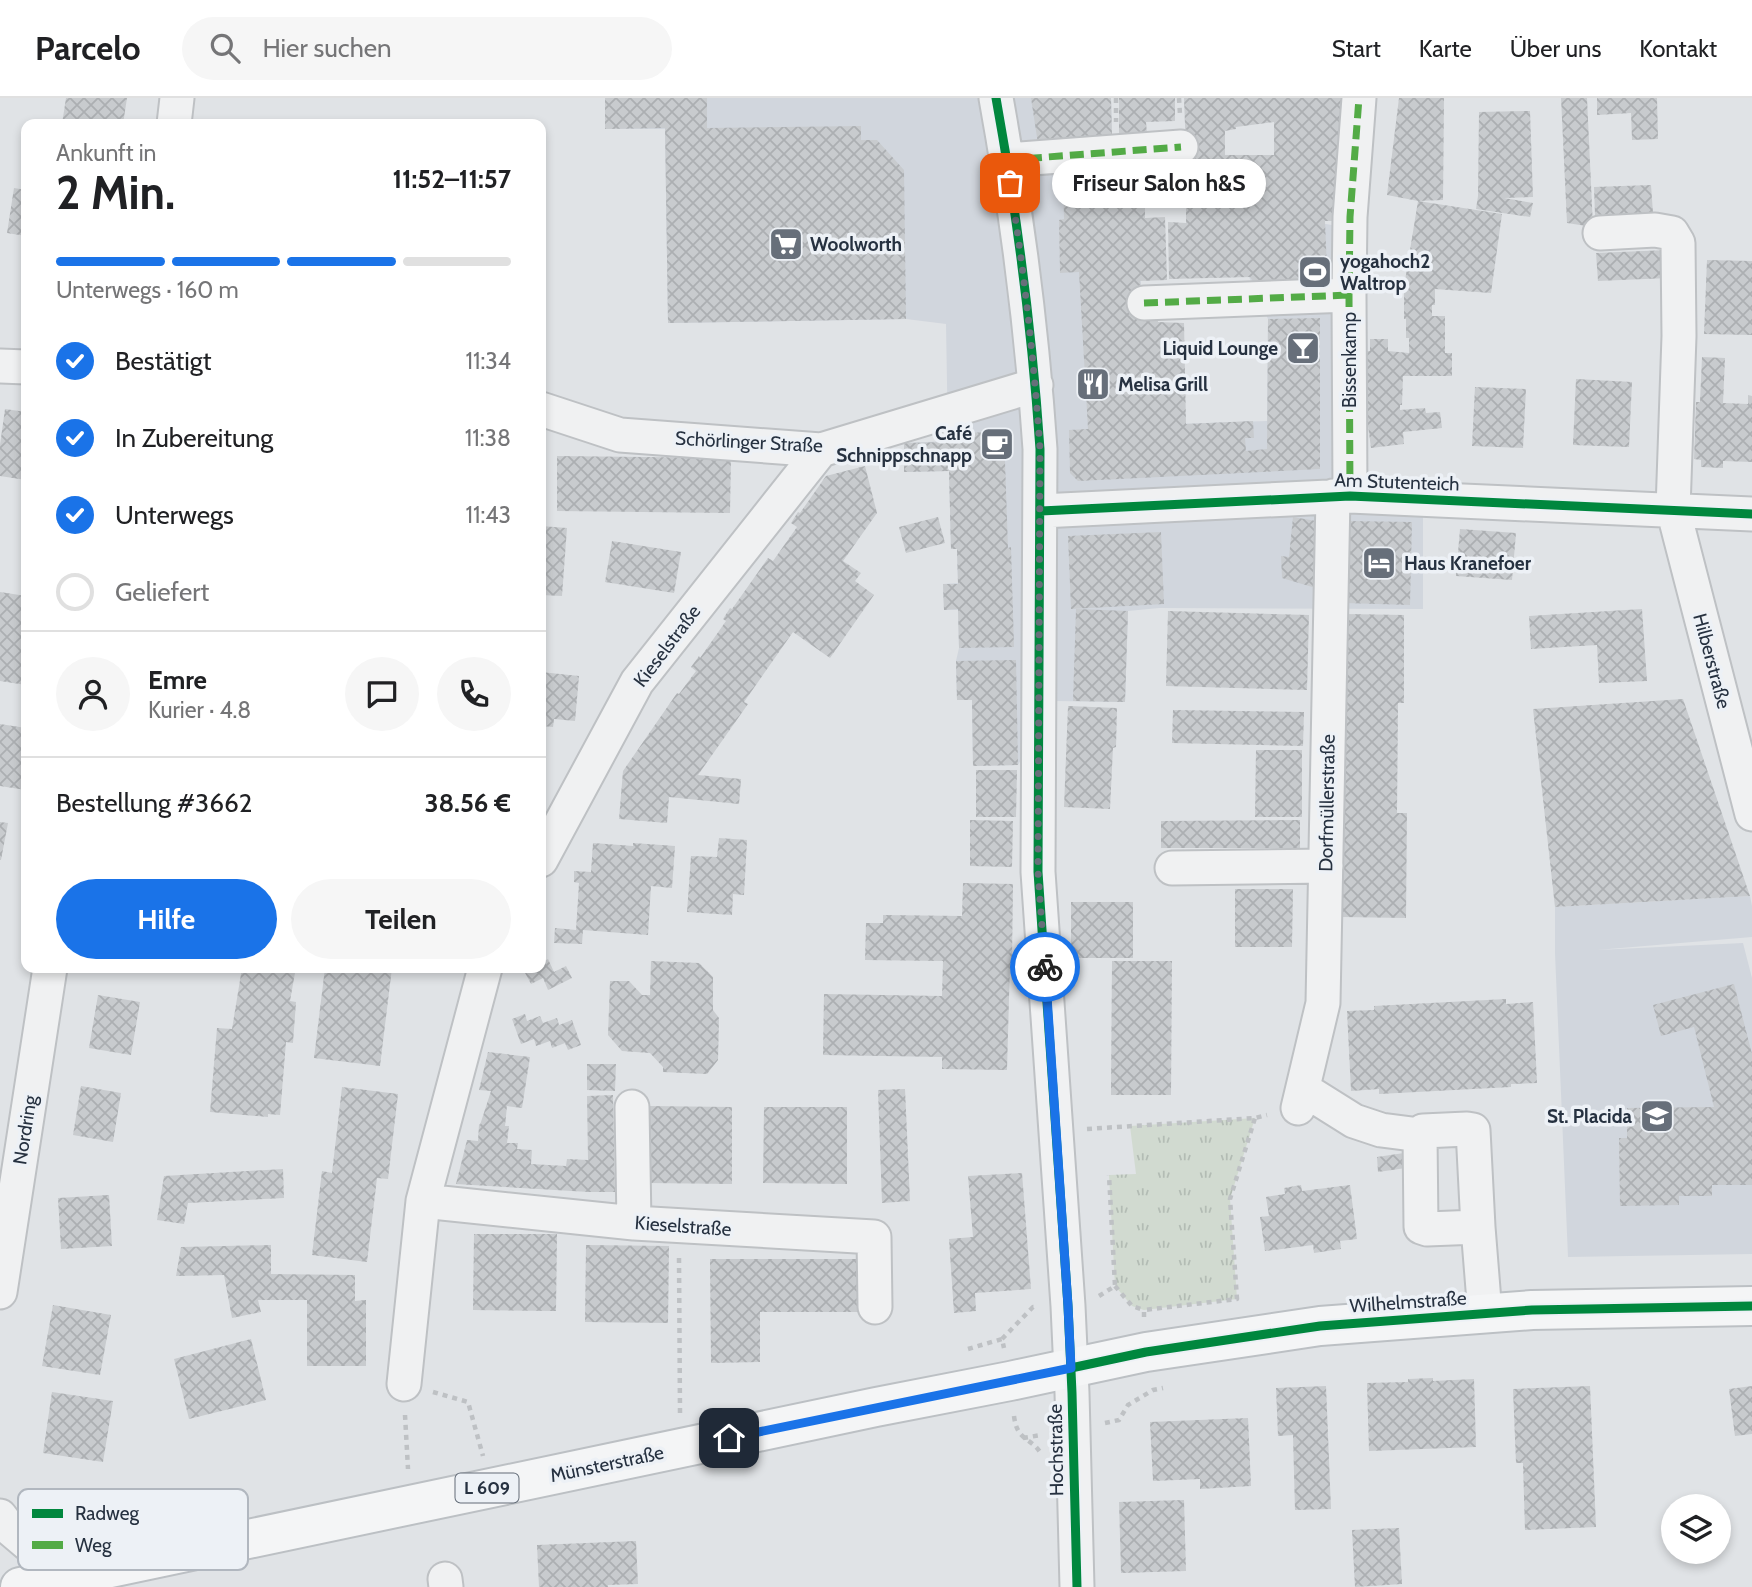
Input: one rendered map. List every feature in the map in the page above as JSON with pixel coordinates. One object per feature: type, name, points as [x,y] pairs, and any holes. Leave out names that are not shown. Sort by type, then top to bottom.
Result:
[{"type":"main road","name":"Wilhelmstraße","points":[[1071,1368],[1146,1353],[1320,1326],[1532,1310],[1752,1306]]},
{"type":"main road","name":"Münsterstraße","points":[[248,1540],[1071,1368]]},
{"type":"main road","name":"Münsterstraße","points":[[20,1587],[101,1570]]},
{"type":"street","points":[[175,119],[177,98]]},
{"type":"street","name":"Hochstraße","points":[[996,98],[1023,270],[1036,384],[1040,449],[1038,872],[1071,1368],[1077,1587]]},
{"type":"street","name":"Bissenkamp","points":[[1341,496],[1350,217],[1359,98]]},
{"type":"street","points":[[1007,160],[1181,147]]},
{"type":"street","name":"Hilberstraße","points":[[1600,233],[1655,230],[1672,233],[1678,243],[1679,336],[1673,509],[1752,814]]},
{"type":"street","points":[[1144,303],[1349,295]]},
{"type":"street","points":[[0,366],[21,367]]},
{"type":"street","name":"Schörlinger Straße","points":[[546,411],[620,435],[821,450],[1036,384]]},
{"type":"street","name":"Kieselstraße","points":[[546,851],[638,682],[821,450]]},
{"type":"street","name":"Am Stutenteich","points":[[1041,510],[1341,496],[1752,514]]},
{"type":"street","name":"Dorfmüllerstraße","points":[[1341,496],[1323,1003],[1301,1098],[1381,1130],[1420,1135]]},
{"type":"street","points":[[1171,868],[1326,866]]},
{"type":"street","name":"Nordring","points":[[0,1293],[12,1131],[49,973]]},
{"type":"street","points":[[404,1384],[423,1201],[484,973]]},
{"type":"street","points":[[632,1107],[634,1223]]},
{"type":"street","points":[[1478,1227],[1421,1227],[1421,1133],[1473,1130],[1485,1314]]},
{"type":"street","name":"Kieselstraße","points":[[423,1201],[634,1223],[874,1237],[875,1307]]},
{"type":"street","points":[[0,1516],[18,1536]]},
{"type":"street","points":[[59,1570],[67,1577]]},
{"type":"path","points":[[1056,1132],[1255,1118],[1230,1199],[1237,1299]]},
{"type":"path","points":[[679,1225],[680,1448]]},
{"type":"path","points":[[1115,1286],[1132,1306],[1143,1310]]},
{"type":"path","points":[[968,1349],[1002,1339],[1015,1423],[1023,1438],[1039,1449],[1043,1459]]},
{"type":"path","points":[[410,1506],[404,1384],[468,1402],[491,1488]]},
{"type":"path","points":[[1023,1438],[1119,1420],[1128,1405],[1153,1390],[1166,1387]]},
{"type":"shaded area","points":[[605,98],[1111,98],[1112,137],[1145,167],[1145,218],[1121,218],[1140,252],[1139,318],[1158,318],[1145,425],[1267,421],[1268,319],[1249,277],[1247,224],[1326,224],[1343,227],[1339,489],[1423,492],[1423,609],[1159,608],[1128,611],[1125,702],[1054,701],[1018,765],[973,766],[972,700],[957,700],[958,610],[944,610],[943,584],[958,583],[957,549],[951,549],[949,471],[904,472],[904,443],[948,441],[946,324],[906,319],[668,323],[665,129],[605,129]]},
{"type":"shaded area","name":"St. Placida","points":[[1750,896],[1752,937],[1597,950],[1743,943],[1752,978],[1752,1254],[1568,1257],[1555,907]]},
{"type":"green space","points":[[1255,1118],[1230,1199],[1237,1299],[1144,1310],[1132,1306],[1115,1286],[1109,1175],[1136,1174],[1130,1126]]},
{"type":"building","points":[[66,98],[127,98],[124,119],[63,119]]},
{"type":"building","name":"Woolworth","points":[[605,98],[707,98],[707,128],[861,126],[861,140],[877,140],[904,170],[906,319],[668,323],[665,128],[605,129]]},
{"type":"building","points":[[1031,98],[1111,98],[1112,137],[1038,144]]},
{"type":"building","points":[[1119,98],[1175,98],[1175,121],[1146,122],[1147,134],[1119,136]]},
{"type":"building","points":[[1184,98],[1346,98],[1336,221],[1325,221],[1327,270],[1317,281],[1254,283],[1250,277],[1169,279],[1168,222],[1186,223]],"holes":[[[1274,122],[1274,155],[1225,155],[1225,131]]]},
{"type":"building","points":[[1399,98],[1444,98],[1443,200],[1418,201],[1387,195]]},
{"type":"building","points":[[1561,98],[1587,98],[1593,227],[1567,223]]},
{"type":"building","points":[[1597,98],[1657,98],[1658,139],[1632,140],[1631,113],[1597,115]]},
{"type":"building","points":[[1530,111],[1533,197],[1504,198],[1533,203],[1530,217],[1476,209],[1479,112]]},
{"type":"building","points":[[1145,167],[1145,218],[1165,217],[1167,280],[1140,281],[1139,319],[1158,318],[1158,322],[1184,323],[1186,424],[1253,421],[1254,438],[1245,438],[1246,451],[1267,449],[1268,319],[1320,318],[1320,469],[1078,481],[1070,473],[1069,430],[1088,429],[1079,272],[1060,273],[1059,220],[1064,219],[1063,168]]},
{"type":"building","points":[[1651,185],[1653,213],[1595,215],[1594,187]]},
{"type":"building","points":[[14,188],[21,189],[21,235],[7,233]]},
{"type":"building","points":[[1418,201],[1502,214],[1491,293],[1435,289],[1432,316],[1445,316],[1445,353],[1452,353],[1452,376],[1403,376],[1400,410],[1425,408],[1426,413],[1440,412],[1442,428],[1403,432],[1404,444],[1371,448],[1358,351],[1370,351],[1370,339],[1388,339],[1388,351],[1409,353],[1409,338],[1406,338],[1404,319],[1404,287]]},
{"type":"building","points":[[1668,250],[1669,278],[1598,281],[1596,253]]},
{"type":"building","points":[[1707,260],[1752,261],[1752,335],[1704,334]]},
{"type":"building","points":[[1702,357],[1725,358],[1723,403],[1748,404],[1748,395],[1752,396],[1752,462],[1723,461],[1723,468],[1701,467],[1701,460],[1694,459],[1696,402],[1700,402]]},
{"type":"building","points":[[1576,379],[1632,382],[1629,447],[1573,445]]},
{"type":"building","points":[[1475,387],[1526,389],[1523,448],[1472,446]]},
{"type":"building","points":[[5,409],[21,411],[21,479],[0,476],[0,445]]},
{"type":"building","points":[[1004,432],[1014,647],[959,648],[958,609],[944,610],[943,584],[958,584],[957,549],[951,549],[949,471],[904,472],[904,443],[948,442],[947,433]]},
{"type":"building","points":[[557,456],[731,458],[730,513],[557,511]]},
{"type":"building","points":[[865,466],[877,513],[843,561],[861,573],[855,581],[874,595],[830,658],[793,632],[744,702],[748,704],[698,775],[741,779],[739,804],[669,797],[667,823],[619,819],[623,771],[677,693],[679,694],[696,671],[691,667],[726,621],[723,619],[730,608],[732,609],[768,558],[773,561],[797,527],[791,523],[826,476]]},
{"type":"building","points":[[938,517],[945,543],[906,553],[899,527]]},
{"type":"building","points":[[1293,517],[1328,523],[1319,589],[1282,578],[1281,556],[1289,557]]},
{"type":"building","name":"Haus Kranefoer","points":[[1347,521],[1412,522],[1410,605],[1345,603]]},
{"type":"building","points":[[546,526],[567,528],[562,596],[546,595]]},
{"type":"building","points":[[1460,529],[1516,533],[1512,580],[1456,576]]},
{"type":"building","points":[[1161,532],[1164,604],[1071,609],[1068,536]]},
{"type":"building","points":[[612,541],[681,552],[674,593],[605,582]]},
{"type":"building","points":[[0,592],[21,595],[21,684],[0,681]]},
{"type":"building","points":[[1076,609],[1128,611],[1125,702],[1073,701]]},
{"type":"building","points":[[1642,609],[1647,681],[1599,683],[1597,645],[1531,649],[1529,616]]},
{"type":"building","points":[[1168,611],[1309,615],[1307,690],[1166,686]]},
{"type":"building","points":[[1345,614],[1404,615],[1404,703],[1398,703],[1397,813],[1407,813],[1406,918],[1342,917]]},
{"type":"building","points":[[1016,660],[1018,765],[973,766],[972,700],[957,700],[956,661]]},
{"type":"building","points":[[546,673],[579,676],[575,721],[554,719],[553,727],[546,726]]},
{"type":"building","points":[[1683,699],[1750,896],[1555,907],[1533,709]]},
{"type":"building","points":[[1068,706],[1117,708],[1110,809],[1064,807]]},
{"type":"building","points":[[1173,710],[1304,712],[1303,746],[1172,743]]},
{"type":"building","points":[[0,724],[21,727],[21,789],[0,786]]},
{"type":"building","points":[[1256,750],[1302,750],[1302,817],[1255,817]]},
{"type":"building","points":[[976,770],[1017,770],[1016,817],[976,817]]},
{"type":"building","points":[[970,820],[1013,821],[1012,867],[970,866]]},
{"type":"building","points":[[1300,820],[1300,848],[1161,848],[1161,821]]},
{"type":"building","points":[[0,822],[8,823],[1,860],[0,860]]},
{"type":"building","points":[[719,838],[747,840],[744,895],[733,894],[732,915],[687,912],[691,856],[717,857]]},
{"type":"building","points":[[593,843],[675,846],[672,888],[651,886],[648,935],[583,930],[582,944],[554,943],[555,928],[576,930],[579,883],[574,882],[574,871],[591,872]]},
{"type":"building","points":[[963,883],[1013,884],[1007,1070],[942,1069],[942,1057],[823,1055],[824,994],[942,996],[943,961],[865,960],[866,923],[883,923],[883,915],[962,916]]},
{"type":"building","points":[[1235,889],[1293,889],[1292,947],[1235,947]]},
{"type":"building","points":[[1071,902],[1133,902],[1133,958],[1071,958]]},
{"type":"building","points":[[548,959],[554,972],[566,966],[572,978],[548,990],[543,978],[531,984],[525,973],[546,973]]},
{"type":"building","points":[[651,961],[699,963],[713,977],[713,1010],[719,1018],[718,1060],[707,1074],[663,1072],[663,1067],[650,1053],[622,1051],[608,1035],[610,981],[629,981],[642,995],[650,995]]},
{"type":"building","points":[[1112,961],[1172,961],[1171,1095],[1111,1095]]},
{"type":"building","points":[[241,973],[295,973],[290,1001],[296,1002],[293,1043],[286,1042],[280,1115],[268,1114],[268,1117],[210,1112],[217,1028],[232,1029]]},
{"type":"building","points":[[324,973],[391,973],[380,1066],[314,1058]]},
{"type":"building","points":[[1734,984],[1752,1054],[1752,1185],[1712,1185],[1712,1196],[1679,1196],[1679,1205],[1620,1206],[1619,1138],[1627,1138],[1627,1108],[1714,1107],[1694,1027],[1661,1036],[1653,1005]]},
{"type":"building","points":[[98,995],[140,1002],[131,1055],[89,1048]]},
{"type":"building","points":[[1506,999],[1506,1004],[1533,1002],[1537,1083],[1511,1084],[1511,1087],[1379,1094],[1379,1089],[1351,1091],[1347,1011],[1374,1010],[1374,1006]]},
{"type":"building","points":[[525,1014],[527,1021],[540,1016],[543,1023],[557,1018],[559,1025],[572,1020],[581,1045],[568,1050],[565,1043],[552,1048],[550,1041],[536,1046],[534,1039],[521,1044],[512,1019]]},
{"type":"building","points":[[488,1052],[530,1057],[522,1108],[507,1106],[505,1126],[509,1126],[507,1143],[518,1143],[517,1149],[532,1150],[531,1164],[566,1166],[567,1159],[588,1160],[587,1096],[613,1095],[615,1192],[456,1184],[467,1140],[478,1141],[479,1124],[491,1091],[479,1090]]},
{"type":"building","points":[[587,1064],[616,1064],[615,1091],[587,1090]]},
{"type":"building","points":[[81,1086],[121,1093],[113,1142],[73,1135]]},
{"type":"building","points":[[342,1087],[398,1094],[388,1179],[377,1178],[367,1262],[312,1255],[322,1171],[332,1173]]},
{"type":"building","points":[[905,1089],[910,1201],[882,1203],[878,1090]]},
{"type":"building","points":[[649,1106],[732,1107],[732,1184],[648,1183]]},
{"type":"building","points":[[764,1107],[847,1107],[847,1184],[763,1183]]},
{"type":"building","points":[[1404,1153],[1406,1168],[1378,1172],[1377,1157]]},
{"type":"building","points":[[283,1169],[284,1198],[188,1203],[184,1224],[157,1220],[164,1176]]},
{"type":"building","points":[[1022,1173],[1031,1289],[975,1293],[976,1311],[954,1313],[949,1239],[973,1237],[968,1176]]},
{"type":"building","points":[[1301,1185],[1302,1191],[1350,1185],[1357,1239],[1340,1241],[1341,1249],[1314,1253],[1313,1245],[1265,1251],[1260,1217],[1269,1216],[1266,1197],[1285,1194],[1284,1188]]},
{"type":"building","points":[[109,1195],[112,1246],[61,1249],[58,1198]]},
{"type":"building","points":[[474,1234],[557,1234],[556,1311],[473,1310]]},
{"type":"building","points":[[271,1245],[271,1274],[355,1275],[355,1301],[366,1300],[366,1366],[307,1366],[307,1300],[258,1300],[261,1312],[232,1318],[224,1275],[176,1276],[181,1247]]},
{"type":"building","points":[[586,1245],[669,1246],[668,1323],[585,1322]]},
{"type":"building","points":[[710,1259],[859,1259],[859,1312],[760,1312],[760,1362],[711,1363]]},
{"type":"building","points":[[53,1305],[111,1315],[100,1375],[42,1366]]},
{"type":"building","points":[[251,1339],[266,1400],[189,1419],[174,1359]]},
{"type":"building","points":[[1433,1378],[1433,1381],[1474,1379],[1476,1447],[1369,1451],[1367,1383],[1408,1382],[1408,1379]]},
{"type":"building","points":[[1326,1386],[1331,1509],[1295,1510],[1293,1435],[1278,1436],[1276,1388]]},
{"type":"building","points":[[1590,1386],[1596,1527],[1525,1530],[1523,1463],[1516,1463],[1513,1389]]},
{"type":"building","points":[[1752,1386],[1752,1434],[1735,1436],[1729,1389]]},
{"type":"building","points":[[52,1392],[113,1401],[103,1462],[43,1453]]},
{"type":"building","points":[[1248,1418],[1251,1486],[1200,1489],[1200,1479],[1153,1481],[1150,1422]]},
{"type":"building","points":[[1184,1500],[1186,1571],[1121,1573],[1119,1502]]},
{"type":"building","points":[[1399,1528],[1402,1584],[1355,1587],[1352,1530]]},
{"type":"building","points":[[636,1541],[638,1584],[539,1587],[537,1545]]},
{"type":"marked path","points":[[1350,496],[1350,217],[1359,98]]},
{"type":"marked path","points":[[1007,160],[1181,147]]},
{"type":"marked path","points":[[1144,303],[1349,295]]},
{"type":"cycle path","points":[[996,98],[1023,273],[1040,449],[1038,872],[1068,1306],[1077,1587]]},
{"type":"cycle path","points":[[1041,511],[1350,496],[1752,514]]},
{"type":"cycle path","points":[[1071,1368],[1146,1352],[1320,1326],[1532,1310],[1752,1306]]},
{"type":"way so far","points":[[1010,183],[1036,384],[1040,449],[1038,872],[1045,967]]},
{"type":"place","name":"Friseur Salon h&S","points":[[1010,183]]},
{"type":"place","name":"Woolworth","points":[[786,244]]},
{"type":"place","name":"yogahoch2 Waltrop","points":[[1315,272]]},
{"type":"place","name":"Liquid Lounge","points":[[1303,348]]},
{"type":"place","name":"Melisa Grill","points":[[1093,384]]},
{"type":"place","name":"Café Schnippschnapp","points":[[997,444]]},
{"type":"place","name":"Haus Kranefoer","points":[[1379,563]]},
{"type":"place","name":"St. Placida","points":[[1657,1116]]},
{"type":"route","points":[[729,1438],[1071,1368],[1045,967]]}]
